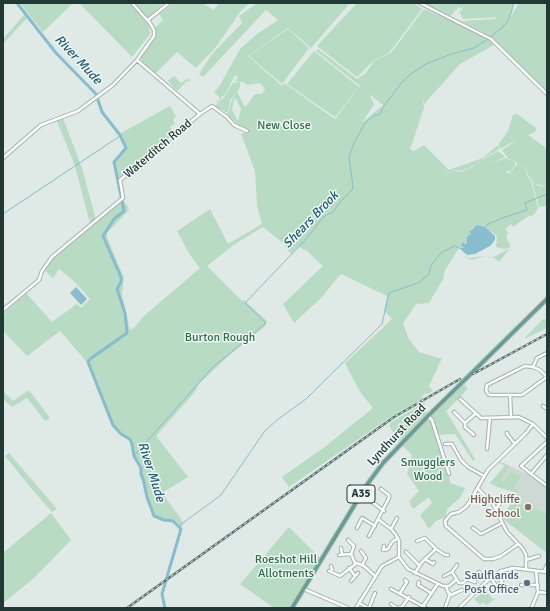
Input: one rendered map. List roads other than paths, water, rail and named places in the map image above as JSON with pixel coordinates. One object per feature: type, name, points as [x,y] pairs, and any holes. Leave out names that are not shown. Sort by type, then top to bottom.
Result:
[{"type":"main road","name":"Lyndhurst Road","points":[[292,608],[369,482],[396,448],[547,298]]},
{"type":"street","points":[[3,158],[41,125],[78,111],[113,85],[137,60],[154,36],[154,30],[148,20],[132,3]]},
{"type":"street","points":[[148,20],[169,3]]},
{"type":"street","points":[[420,3],[490,38],[547,94]]},
{"type":"street","name":"Waterditch Road","points":[[3,310],[39,280],[42,271],[52,257],[122,198],[120,180],[200,114],[137,60]]},
{"type":"street","points":[[200,114],[212,106],[227,117],[234,125],[247,131]]},
{"type":"street","points":[[533,367],[537,358],[547,353]]},
{"type":"street","points":[[533,367],[540,370],[547,377],[525,394],[510,395],[490,395],[486,390],[487,385],[519,368],[533,367]]},
{"type":"street","points":[[510,395],[511,417]]},
{"type":"street","points":[[460,399],[481,418],[519,417],[533,424],[547,438]]},
{"type":"street","points":[[543,406],[547,409]]},
{"type":"street","points":[[454,412],[465,423],[465,427],[474,435]]},
{"type":"street","points":[[465,423],[475,414]]},
{"type":"street","points":[[428,416],[432,420],[448,474]]},
{"type":"street","points":[[487,449],[490,418]]},
{"type":"street","points":[[518,544],[501,556],[493,559],[484,559],[446,526],[445,522],[447,517],[467,506],[491,466],[515,444],[533,424]]},
{"type":"street","points":[[506,434],[515,444]]},
{"type":"street","points":[[547,442],[521,466],[547,486]]},
{"type":"street","points":[[445,444],[452,444],[461,460],[468,467],[484,476]]},
{"type":"street","points":[[532,474],[547,455]]},
{"type":"street","points":[[478,488],[496,509],[507,532],[524,549],[526,569]]},
{"type":"street","points":[[369,536],[384,511],[390,495],[380,489]]},
{"type":"street","points":[[496,509],[504,497]]},
{"type":"street","points":[[371,502],[384,511]]},
{"type":"street","points":[[357,526],[363,518],[375,526]]},
{"type":"street","points":[[391,529],[398,518]]},
{"type":"street","points":[[379,520],[391,529],[398,538],[399,557],[408,569],[429,579],[437,585],[446,586],[456,580]]},
{"type":"street","points":[[473,528],[481,534],[502,522]]},
{"type":"street","points":[[384,546],[383,550],[388,549],[392,542],[398,538]]},
{"type":"street","points":[[419,541],[425,538],[436,549],[445,555],[448,555]]},
{"type":"street","points":[[348,540],[354,546],[351,554],[355,563]]},
{"type":"street","points":[[341,548],[341,555],[351,554]]},
{"type":"street","points":[[415,573],[419,565],[436,549]]},
{"type":"street","points":[[361,553],[366,558],[362,565]]},
{"type":"street","points":[[407,553],[419,565]]},
{"type":"street","points":[[526,560],[539,556]]},
{"type":"street","points":[[356,608],[375,576],[386,563],[399,557]]},
{"type":"street","points":[[425,559],[433,564]]},
{"type":"street","points":[[355,563],[362,565],[375,576]]},
{"type":"street","points":[[330,566],[332,569],[330,571],[339,578],[355,563]]},
{"type":"street","points":[[444,576],[452,572],[457,565]]},
{"type":"street","points":[[459,608],[488,580],[501,571],[511,568],[546,572],[547,565]]},
{"type":"street","points":[[349,568],[357,574],[351,581]]},
{"type":"street","points":[[510,574],[511,568]]},
{"type":"street","points":[[532,607],[538,592],[536,571]]},
{"type":"street","points":[[452,572],[456,580],[462,583],[467,579],[476,582]]},
{"type":"street","points":[[478,572],[488,580]]},
{"type":"street","points":[[491,578],[496,586],[502,582],[500,579],[501,578]]},
{"type":"street","points":[[400,593],[407,582],[405,580]]},
{"type":"street","points":[[419,582],[418,586],[431,593]]},
{"type":"street","points":[[391,588],[425,607],[431,593],[437,585]]},
{"type":"street","points":[[521,585],[538,585]]},
{"type":"street","points":[[445,608],[450,594],[446,586]]},
{"type":"street","points":[[306,590],[348,608]]},
{"type":"street","points":[[450,594],[457,594],[462,590]]},
{"type":"street","points":[[538,592],[547,594]]},
{"type":"street","points":[[359,603],[369,608],[375,593]]},
{"type":"street","points":[[391,604],[398,608],[403,607],[409,597]]},
{"type":"water","points":[[477,225],[485,227],[495,236],[495,240],[490,246],[475,254],[467,255],[459,248],[465,248],[461,246],[463,242],[466,245],[466,238],[468,235],[471,235],[470,231]]},
{"type":"water","points":[[76,287],[87,299],[81,305],[70,293]]},
{"type":"waterway","name":"River Mude","points":[[17,3],[56,53],[96,94],[102,112],[120,135],[126,148],[114,162],[124,211],[114,219],[103,236],[121,277],[121,282],[117,289],[125,313],[127,333],[90,359],[88,362],[113,425],[121,434],[130,439],[134,456],[141,468],[141,474],[147,497],[154,516],[164,520],[173,521],[181,529],[162,594],[165,608]]},
{"type":"waterway","name":"Shears Brook","points":[[490,37],[502,28],[509,19],[514,3]]},
{"type":"waterway","name":"Shears Brook","points":[[134,456],[212,368],[265,324],[265,322],[245,303],[307,238],[323,217],[333,212],[340,202],[352,190],[353,187],[349,157],[354,143],[365,123],[375,115],[382,112],[381,110],[402,82],[412,73],[426,64],[451,54],[474,48],[488,39]]},
{"type":"waterway","points":[[3,214],[120,136]]},
{"type":"waterway","points":[[485,228],[488,224],[527,210],[525,203],[547,194]]},
{"type":"waterway","points":[[179,526],[221,495],[264,432],[277,420],[306,399],[382,324],[389,293],[418,283],[429,274],[431,265],[442,252],[455,246],[459,248]]},
{"type":"railway","points":[[473,374],[547,334]]},
{"type":"railway","points":[[127,608],[394,417],[460,379]]},
{"type":"place","name":"Highcliffe School","points":[[528,507]]},
{"type":"place","name":"Saulflands Post Office","points":[[527,583]]},
{"type":"park label","name":"New Close","points":[[284,126]]},
{"type":"park label","name":"Burton Rough","points":[[220,338]]},
{"type":"park label","name":"Smugglers Wood","points":[[428,470]]},
{"type":"park label","name":"Roeshot Hill Allotments","points":[[286,567]]}]
